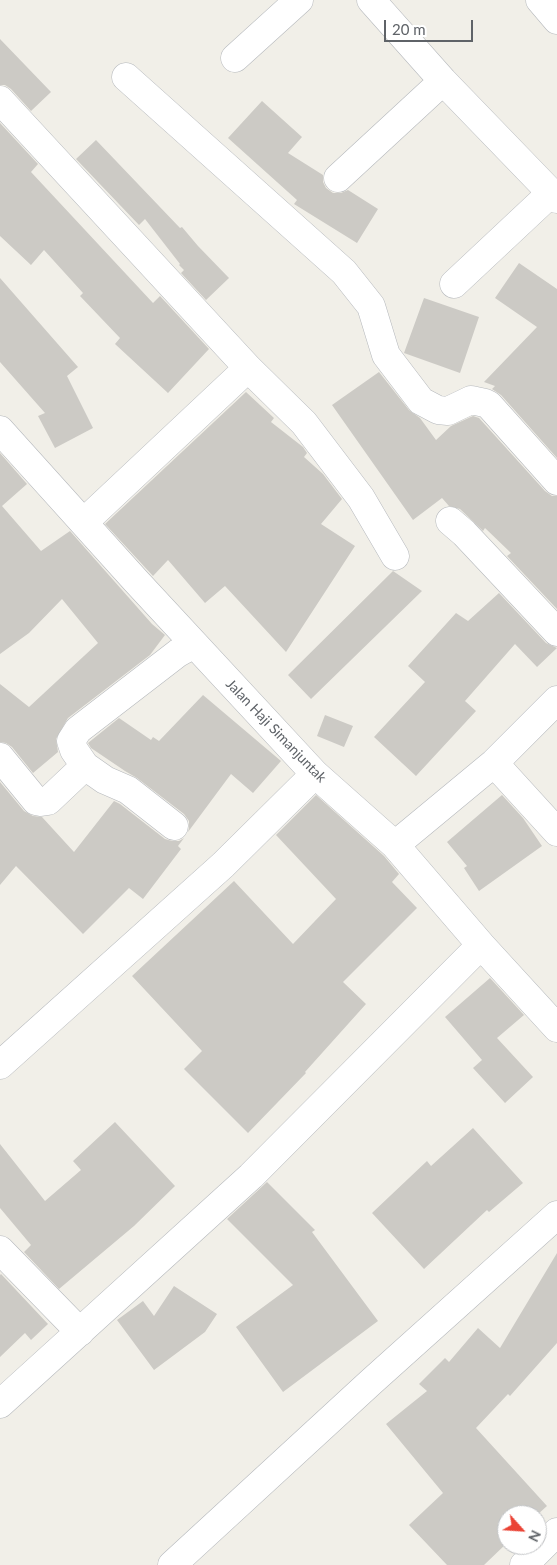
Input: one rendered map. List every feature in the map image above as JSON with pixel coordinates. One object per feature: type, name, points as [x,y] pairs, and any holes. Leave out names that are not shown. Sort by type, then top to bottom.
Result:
[{"type":"street","points":[[235,58],[299,0]]},
{"type":"street","points":[[371,0],[443,81],[554,196],[454,284]]},
{"type":"street","points":[[540,0],[557,20]]},
{"type":"street","points":[[126,77],[344,272],[372,306],[386,355],[421,401],[438,410],[448,411],[472,400],[489,405],[557,481]]},
{"type":"street","points":[[338,178],[443,81]]},
{"type":"street","points":[[0,100],[248,368],[304,423],[360,498],[395,556]]},
{"type":"street","points":[[84,522],[248,368]]},
{"type":"street","name":"Jalan Haji Simanjuntak","points":[[3,438],[84,522],[315,774],[395,845],[481,945],[557,1028]]},
{"type":"street","points":[[450,521],[464,533],[557,632]]},
{"type":"street","points":[[174,826],[128,790],[105,780],[85,766],[74,750],[71,741],[78,730],[178,653],[194,644]]},
{"type":"street","points":[[395,845],[494,763],[557,700]]},
{"type":"street","points":[[0,757],[36,801],[41,802],[48,801],[85,766]]},
{"type":"street","points":[[494,763],[557,832]]},
{"type":"street","points":[[0,1065],[223,865],[315,774]]},
{"type":"street","points":[[0,1404],[251,1176],[481,945]]},
{"type":"street","points":[[172,1565],[557,1215]]},
{"type":"street","points":[[0,1250],[80,1332]]},
{"type":"street","points":[[524,1565],[557,1532]]},
{"type":"building","points":[[0,39],[51,92],[31,111],[11,89],[5,85],[0,85]]},
{"type":"building","points":[[262,101],[302,137],[288,153],[323,175],[323,182],[326,188],[333,193],[341,193],[348,190],[378,209],[357,243],[294,204],[297,200],[228,138]]},
{"type":"building","points":[[0,123],[38,164],[31,172],[153,303],[160,296],[209,349],[168,393],[115,344],[120,338],[80,296],[83,293],[44,250],[31,265],[0,236]]},
{"type":"building","points":[[96,140],[180,228],[182,227],[229,278],[206,300],[181,273],[184,270],[180,264],[145,219],[139,225],[76,159]]},
{"type":"building","points":[[519,263],[557,289],[557,458],[501,395],[492,389],[495,386],[484,382],[537,327],[495,298]]},
{"type":"building","points":[[0,278],[78,367],[67,376],[93,428],[55,448],[38,416],[45,413],[0,362]]},
{"type":"building","points":[[424,298],[479,317],[460,373],[404,353]]},
{"type":"building","points":[[379,372],[409,410],[420,418],[436,440],[451,426],[473,416],[479,418],[545,491],[552,496],[557,496],[557,609],[507,556],[511,553],[485,528],[483,531],[460,509],[449,506],[442,498],[413,520],[332,405]]},
{"type":"building","points":[[246,392],[274,418],[271,422],[303,447],[307,453],[304,457],[323,474],[342,499],[321,524],[355,546],[286,652],[225,586],[205,603],[168,560],[153,576],[105,524]]},
{"type":"building","points":[[0,453],[27,484],[2,506],[41,551],[70,531],[152,624],[165,635],[150,655],[68,718],[56,739],[58,752],[33,773],[12,747],[0,742],[0,684],[29,707],[98,643],[62,599],[29,633],[0,654]]},
{"type":"building","points":[[393,571],[422,591],[311,699],[288,675]]},
{"type":"building","points":[[499,593],[546,643],[557,648],[537,667],[515,644],[465,701],[476,711],[416,776],[374,737],[425,682],[408,666],[456,613],[468,621]]},
{"type":"building","points":[[203,695],[281,761],[253,793],[231,774],[188,832],[189,821],[184,814],[137,778],[91,748],[88,743],[119,718],[151,740],[153,737],[159,741]]},
{"type":"building","points":[[325,715],[353,726],[344,747],[317,736]]},
{"type":"building","points":[[0,782],[24,811],[33,816],[42,817],[74,852],[114,801],[165,839],[179,841],[184,838],[178,846],[181,849],[143,899],[129,888],[83,934],[16,866],[0,885]]},
{"type":"building","points":[[316,795],[384,856],[399,874],[392,882],[417,908],[343,982],[366,1004],[306,1073],[248,1133],[184,1069],[202,1051],[132,976],[234,881],[293,944],[336,899],[276,835]]},
{"type":"building","points":[[502,795],[523,818],[542,846],[479,891],[464,868],[467,866],[447,842]]},
{"type":"building","points":[[490,978],[524,1015],[497,1038],[533,1077],[505,1103],[473,1068],[482,1060],[445,1017]]},
{"type":"building","points":[[115,1122],[175,1186],[134,1226],[59,1289],[24,1252],[31,1245],[0,1208],[0,1144],[45,1201],[81,1170],[73,1161]]},
{"type":"building","points":[[473,1128],[523,1183],[489,1212],[487,1210],[424,1269],[372,1213],[427,1161],[431,1166]]},
{"type":"building","points":[[267,1182],[315,1230],[312,1232],[378,1321],[283,1392],[236,1327],[293,1285],[227,1219]]},
{"type":"building","points":[[557,1253],[557,1343],[510,1396],[508,1394],[476,1428],[546,1505],[497,1505],[497,1553],[484,1565],[447,1565],[409,1525],[443,1493],[386,1424],[427,1391],[419,1384],[445,1358],[449,1362],[478,1328],[500,1348]]},
{"type":"building","points":[[0,1275],[48,1324],[31,1340],[25,1333],[0,1357]]},
{"type":"building","points":[[174,1286],[217,1314],[205,1332],[154,1370],[117,1320],[143,1301],[154,1316]]}]
